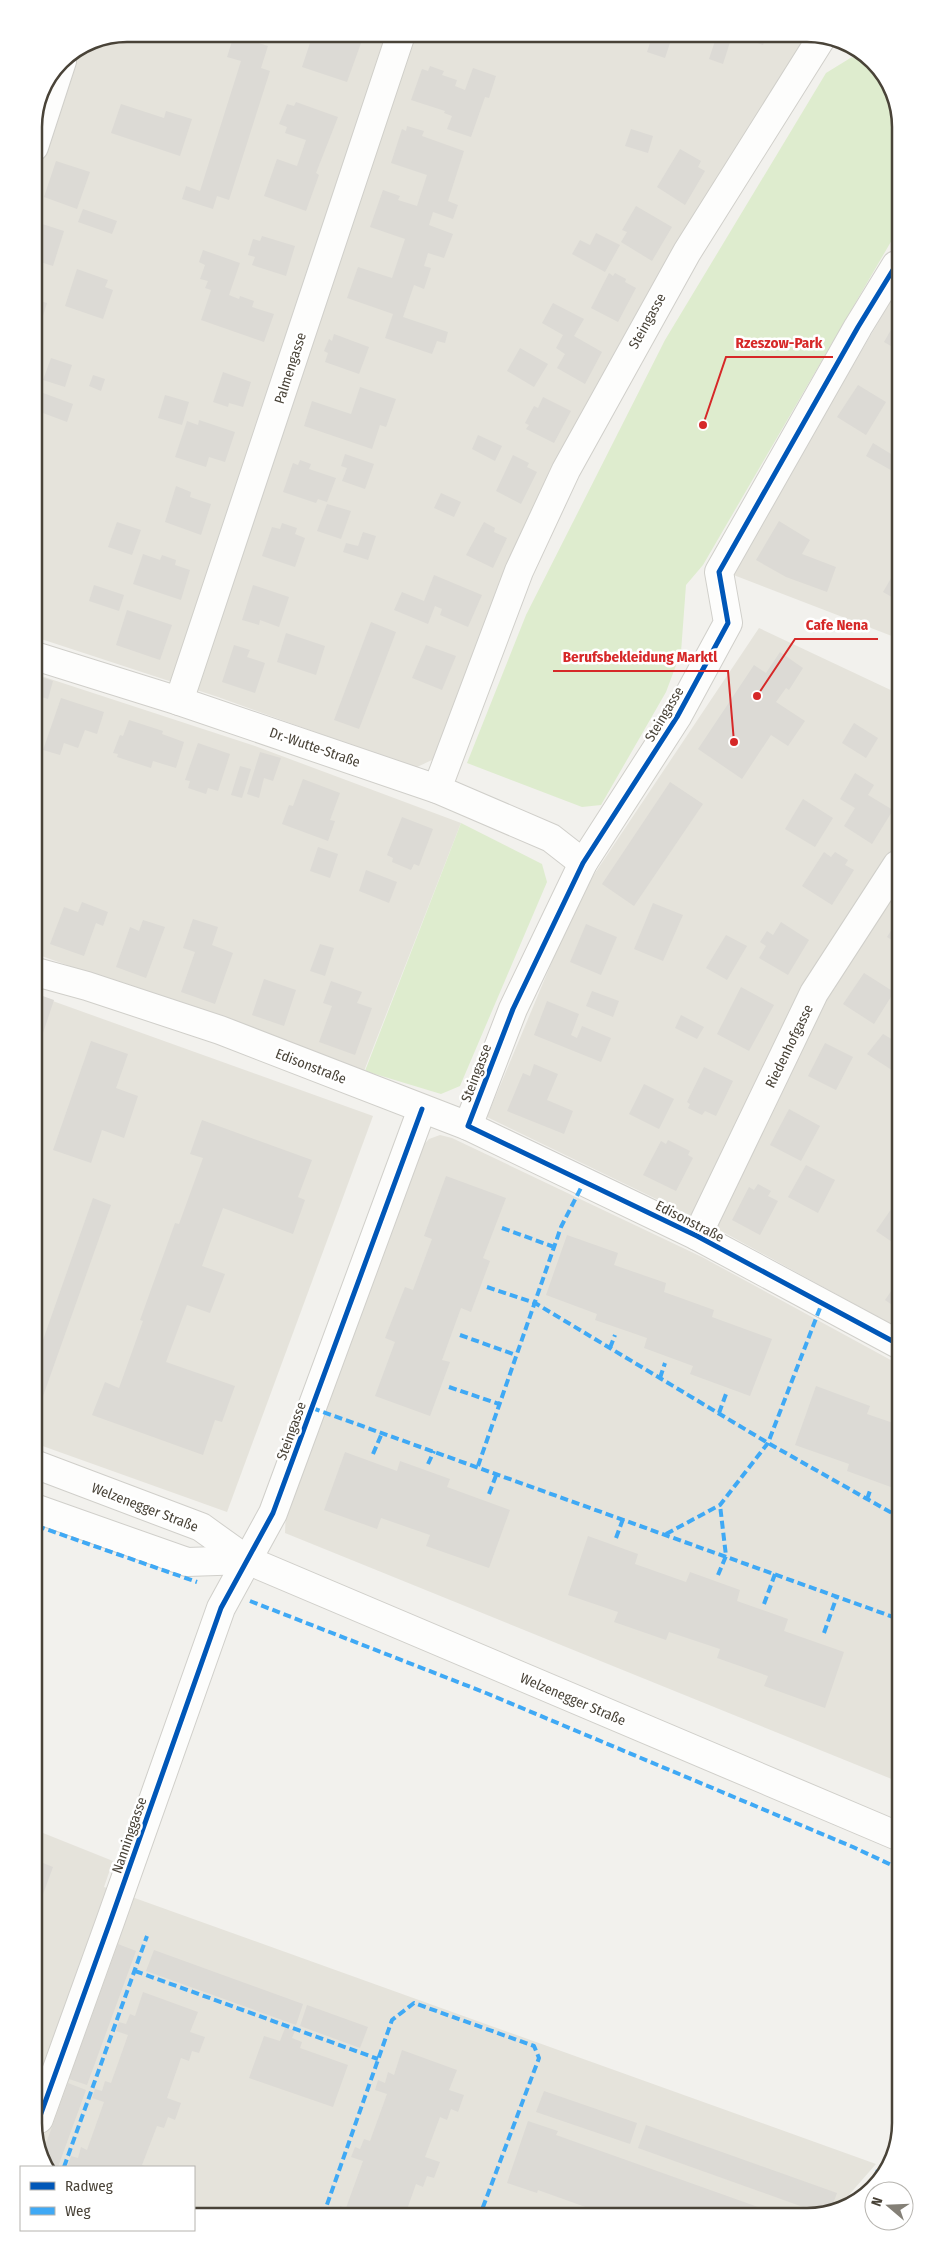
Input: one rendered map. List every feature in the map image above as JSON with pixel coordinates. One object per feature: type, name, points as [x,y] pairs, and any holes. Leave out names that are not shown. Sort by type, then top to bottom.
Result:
[{"type":"street","name":"Palmengasse","points":[[180,701],[398,42]]},
{"type":"street","name":"Steingasse","points":[[437,789],[519,571],[566,470],[687,252],[818,44]]},
{"type":"street","points":[[44,117],[54,86]]},
{"type":"street","name":"Steingasse","points":[[468,1126],[513,1009],[583,863],[677,717],[728,623],[720,572],[858,327],[892,272]]},
{"type":"street","name":"Dr.-Wutte-Straße","points":[[43,658],[180,701],[437,789],[551,838],[583,863]]},
{"type":"street","name":"Riedenhofgasse","points":[[697,1236],[814,992],[892,873]]},
{"type":"street","name":"Edisonstraße","points":[[43,974],[87,986],[220,1030],[468,1126],[697,1236],[892,1341]]},
{"type":"street","name":"Steingasse","points":[[247,1560],[273,1513],[422,1109]]},
{"type":"street","name":"Welzenegger Straße","points":[[42,1467],[201,1527],[247,1560],[892,1834]]},
{"type":"street","name":"Welzenegger Straße","points":[[42,1511],[187,1562],[247,1560]]},
{"type":"street","name":"Nanninggasse","points":[[42,2108],[221,1608],[247,1560]]},
{"type":"shaded area","points":[[127,42],[803,43],[656,281],[434,759],[415,768],[218,697],[43,640],[43,122],[45,105],[51,90],[60,76],[80,57],[95,49]]},
{"type":"shaded area","points":[[892,299],[892,636],[731,574]]},
{"type":"shaded area","points":[[759,628],[892,691],[892,1325],[714,1227],[487,1117],[579,897]]},
{"type":"shaded area","points":[[43,677],[255,746],[461,823],[364,1071],[43,956]]},
{"type":"shaded area","points":[[43,997],[373,1116],[227,1512],[42,1446]]},
{"type":"shaded area","points":[[440,1135],[452,1138],[702,1257],[892,1361],[892,1779],[285,1533],[286,1510],[418,1151],[429,1139]]},
{"type":"shaded area","points":[[42,1833],[113,1861],[104,1887],[876,2164],[845,2199],[818,2208],[195,2208],[195,2166],[54,2166],[47,2151],[42,2124]]},
{"type":"green space","points":[[852,57],[867,67],[877,80],[887,100],[892,127],[892,240],[703,565],[686,585],[681,652],[666,692],[601,805],[582,807],[467,763],[526,615],[665,340],[826,73]]},
{"type":"green space","points":[[461,823],[542,864],[547,882],[460,1086],[441,1094],[365,1071]]},
{"type":"building","points":[[232,42],[256,42],[268,46],[261,68],[270,71],[229,200],[217,196],[213,209],[182,199],[186,186],[200,191],[241,61],[227,57]]},
{"type":"building","points":[[310,42],[361,43],[347,82],[302,67]]},
{"type":"building","points":[[650,43],[670,43],[665,58],[647,52]]},
{"type":"building","points":[[714,43],[730,43],[723,64],[709,59]]},
{"type":"building","points":[[430,66],[444,71],[442,75],[457,80],[455,86],[465,90],[473,68],[496,76],[489,98],[485,97],[471,137],[447,129],[452,116],[444,113],[445,111],[411,100],[422,69],[428,71]]},
{"type":"building","points":[[296,102],[338,117],[316,173],[319,175],[306,211],[264,196],[277,159],[297,166],[306,140],[285,133],[287,127],[279,124],[287,104],[294,106]]},
{"type":"building","points":[[121,104],[164,118],[166,111],[192,119],[180,156],[111,133]]},
{"type":"building","points":[[407,126],[424,131],[422,136],[464,151],[448,201],[458,205],[453,219],[433,212],[429,225],[453,234],[444,258],[428,253],[424,266],[431,268],[424,289],[414,285],[403,317],[448,332],[445,343],[437,341],[432,354],[385,338],[393,314],[347,298],[358,267],[392,278],[405,239],[370,227],[383,190],[400,196],[398,200],[417,206],[427,175],[391,163],[402,129],[406,131]]},
{"type":"building","points":[[631,129],[653,136],[648,153],[625,146]]},
{"type":"building","points":[[680,149],[701,161],[698,167],[705,171],[685,205],[657,187]]},
{"type":"building","points":[[56,161],[90,172],[77,209],[44,197]]},
{"type":"building","points":[[636,206],[672,227],[652,261],[621,242],[627,232],[622,230]]},
{"type":"building","points":[[83,209],[117,221],[112,234],[78,222]]},
{"type":"building","points":[[43,224],[64,231],[53,266],[43,263]]},
{"type":"building","points":[[596,233],[620,245],[605,272],[572,254],[580,240],[590,245]]},
{"type":"building","points":[[262,236],[295,246],[286,276],[252,265],[255,257],[248,255],[253,239],[260,241]]},
{"type":"building","points":[[203,250],[240,263],[229,295],[239,299],[240,296],[254,301],[252,307],[274,314],[264,342],[201,320],[211,290],[205,288],[208,281],[200,279],[205,265],[199,262]]},
{"type":"building","points":[[77,269],[108,280],[105,287],[113,290],[103,319],[65,306]]},
{"type":"building","points":[[609,273],[613,276],[615,273],[626,279],[625,282],[636,288],[618,322],[591,308]]},
{"type":"building","points":[[43,302],[47,303],[43,316]]},
{"type":"building","points":[[553,303],[584,319],[574,336],[602,352],[585,384],[557,368],[565,354],[556,348],[563,335],[542,323]]},
{"type":"building","points":[[892,328],[892,347],[884,342]]},
{"type":"building","points":[[334,334],[369,347],[359,374],[325,362],[328,353],[324,351],[329,339],[332,341]]},
{"type":"building","points":[[520,348],[548,364],[534,387],[507,371]]},
{"type":"building","points":[[51,358],[72,365],[65,387],[43,380]]},
{"type":"building","points":[[223,372],[251,382],[243,407],[229,403],[228,407],[213,402]]},
{"type":"building","points":[[93,375],[105,379],[101,391],[89,386]]},
{"type":"building","points":[[858,385],[886,402],[866,435],[837,417]]},
{"type":"building","points":[[360,387],[396,399],[386,427],[380,425],[372,449],[304,426],[312,401],[351,414]]},
{"type":"building","points":[[43,393],[73,404],[67,422],[43,413]]},
{"type":"building","points":[[165,395],[189,402],[182,425],[158,418]]},
{"type":"building","points":[[543,397],[571,411],[554,443],[526,429],[529,425],[525,423],[534,406],[538,408]]},
{"type":"building","points":[[199,420],[235,432],[225,462],[209,457],[206,467],[175,457],[187,421],[198,425]]},
{"type":"building","points":[[478,435],[502,446],[495,461],[472,449]]},
{"type":"building","points":[[873,443],[892,455],[892,471],[866,456]]},
{"type":"building","points":[[345,454],[374,464],[365,489],[342,481],[347,468],[341,466]]},
{"type":"building","points":[[513,455],[529,463],[527,467],[537,472],[521,504],[496,491]]},
{"type":"building","points":[[300,460],[311,464],[309,469],[336,478],[327,502],[318,499],[316,503],[283,492],[293,463],[298,465]]},
{"type":"building","points":[[176,486],[191,492],[190,497],[211,504],[201,535],[165,522]]},
{"type":"building","points":[[441,493],[461,502],[454,517],[434,508]]},
{"type":"building","points":[[327,504],[351,511],[341,539],[317,531]]},
{"type":"building","points":[[779,521],[810,540],[802,554],[836,567],[827,592],[786,577],[756,560]]},
{"type":"building","points":[[117,522],[141,530],[132,555],[108,547]]},
{"type":"building","points":[[484,522],[495,528],[494,532],[507,538],[493,568],[466,555]]},
{"type":"building","points":[[282,523],[297,528],[295,534],[305,538],[295,567],[262,556],[272,527],[280,529]]},
{"type":"building","points":[[363,532],[376,536],[368,560],[343,552],[346,543],[358,546]]},
{"type":"building","points":[[143,554],[160,560],[162,555],[176,560],[175,565],[190,570],[181,600],[133,584]]},
{"type":"building","points":[[434,575],[482,595],[468,627],[440,615],[442,609],[435,606],[428,624],[394,610],[402,592],[424,601]]},
{"type":"building","points":[[892,577],[892,597],[883,592]]},
{"type":"building","points":[[94,585],[124,595],[119,611],[89,601]]},
{"type":"building","points":[[253,585],[289,597],[279,627],[260,620],[259,625],[242,620]]},
{"type":"building","points":[[127,610],[172,625],[160,660],[116,645]]},
{"type":"building","points":[[371,622],[396,632],[359,729],[334,720]]},
{"type":"building","points":[[286,633],[325,646],[316,675],[277,662]]},
{"type":"building","points":[[234,645],[250,650],[247,657],[265,663],[255,693],[222,682]]},
{"type":"building","points":[[426,645],[456,656],[442,690],[412,678]]},
{"type":"building","points":[[780,652],[803,668],[789,690],[786,688],[776,702],[805,721],[788,746],[771,735],[742,779],[698,749],[754,665],[766,673]]},
{"type":"building","points":[[43,678],[53,681],[48,699],[43,697]]},
{"type":"building","points":[[61,698],[104,712],[97,734],[85,730],[78,748],[64,743],[60,755],[43,750]]},
{"type":"building","points":[[129,720],[163,731],[162,734],[184,742],[176,768],[153,761],[151,768],[117,757],[118,754],[113,753],[120,735],[123,736]]},
{"type":"building","points":[[854,723],[878,738],[866,758],[842,743]]},
{"type":"building","points":[[198,743],[230,754],[218,791],[208,788],[206,794],[188,788],[190,781],[185,780]]},
{"type":"building","points":[[260,752],[281,758],[273,781],[264,778],[259,798],[247,794]]},
{"type":"building","points":[[240,766],[251,769],[242,798],[231,795]]},
{"type":"building","points":[[855,773],[874,785],[868,795],[892,809],[872,844],[844,826],[855,808],[840,799]]},
{"type":"building","points":[[303,779],[340,793],[330,820],[335,821],[328,841],[282,824],[289,805],[293,806]]},
{"type":"building","points":[[670,782],[703,804],[634,906],[602,884]]},
{"type":"building","points":[[803,799],[833,818],[815,847],[785,829]]},
{"type":"building","points":[[402,817],[433,829],[419,866],[414,864],[411,870],[392,862],[393,858],[387,855]]},
{"type":"building","points":[[318,847],[338,854],[330,878],[310,871]]},
{"type":"building","points":[[824,852],[831,857],[835,852],[848,860],[845,865],[854,870],[832,905],[802,886]]},
{"type":"building","points":[[366,870],[397,882],[389,903],[359,891]]},
{"type":"building","points":[[82,902],[108,912],[103,926],[96,923],[84,956],[50,944],[64,907],[78,912]]},
{"type":"building","points":[[653,903],[683,915],[663,961],[634,949]]},
{"type":"building","points":[[193,919],[218,927],[212,945],[233,953],[215,1004],[181,992],[195,952],[183,948]]},
{"type":"building","points":[[143,920],[165,927],[146,978],[116,967],[130,927],[139,931]]},
{"type":"building","points":[[781,922],[809,940],[788,975],[759,958],[766,946],[760,942],[767,931],[773,935]]},
{"type":"building","points":[[586,924],[617,937],[601,975],[570,962]]},
{"type":"building","points":[[892,929],[892,940],[887,937]]},
{"type":"building","points":[[726,935],[747,946],[727,980],[706,968]]},
{"type":"building","points":[[320,944],[334,948],[325,976],[310,971]]},
{"type":"building","points":[[864,973],[892,991],[892,995],[874,1024],[843,1004]]},
{"type":"building","points":[[264,979],[296,990],[284,1026],[252,1015]]},
{"type":"building","points":[[331,981],[362,992],[357,1003],[372,1008],[355,1055],[319,1042],[332,1006],[323,1003]]},
{"type":"building","points":[[741,987],[774,1005],[749,1051],[717,1034]]},
{"type":"building","points":[[592,991],[619,1001],[613,1017],[586,1006]]},
{"type":"building","points":[[43,996],[54,1000],[43,1034]]},
{"type":"building","points":[[547,1001],[579,1014],[571,1035],[577,1038],[582,1026],[611,1038],[601,1062],[534,1035]]},
{"type":"building","points":[[681,1015],[704,1027],[697,1039],[675,1028]]},
{"type":"building","points":[[883,1034],[892,1039],[892,1070],[867,1054]]},
{"type":"building","points":[[91,1041],[128,1054],[116,1088],[138,1096],[124,1138],[102,1130],[91,1163],[53,1150]]},
{"type":"building","points":[[825,1043],[853,1057],[836,1090],[808,1076]]},
{"type":"building","points":[[534,1064],[558,1074],[547,1100],[573,1111],[564,1134],[507,1111],[523,1073],[530,1076]]},
{"type":"building","points":[[704,1067],[733,1081],[716,1116],[705,1111],[702,1115],[688,1108],[690,1104],[687,1102]]},
{"type":"building","points":[[644,1084],[674,1099],[659,1129],[629,1114]]},
{"type":"building","points":[[789,1109],[820,1126],[801,1161],[770,1145]]},
{"type":"building","points":[[202,1120],[312,1160],[298,1197],[305,1200],[293,1234],[223,1208],[202,1266],[225,1274],[210,1313],[187,1305],[166,1362],[235,1386],[222,1422],[215,1420],[203,1455],[92,1415],[105,1382],[119,1388],[143,1321],[140,1320],[175,1223],[179,1224],[203,1158],[190,1154]]},
{"type":"building","points":[[668,1140],[690,1151],[688,1155],[693,1158],[676,1191],[643,1175],[661,1141],[666,1144]]},
{"type":"building","points":[[806,1165],[835,1180],[818,1213],[788,1197]]},
{"type":"building","points":[[446,1176],[506,1198],[483,1258],[490,1261],[471,1312],[461,1308],[442,1360],[450,1362],[430,1416],[375,1396],[395,1342],[385,1338],[405,1287],[413,1290],[432,1239],[424,1236]]},
{"type":"building","points":[[758,1184],[771,1191],[768,1196],[778,1201],[760,1235],[732,1220],[749,1187],[754,1190]]},
{"type":"building","points":[[93,1198],[111,1205],[42,1398],[42,1342]]},
{"type":"building","points":[[892,1208],[892,1242],[876,1231]]},
{"type":"building","points":[[567,1235],[618,1253],[614,1265],[666,1283],[664,1292],[714,1310],[712,1317],[772,1339],[750,1396],[690,1374],[693,1366],[644,1348],[647,1338],[595,1320],[597,1314],[546,1295]]},
{"type":"building","points":[[892,1290],[892,1305],[885,1300]]},
{"type":"building","points":[[816,1386],[870,1406],[867,1414],[892,1423],[892,1487],[847,1471],[849,1464],[795,1445]]},
{"type":"building","points":[[345,1452],[397,1471],[400,1461],[450,1479],[447,1487],[510,1510],[489,1568],[426,1546],[430,1535],[381,1518],[377,1529],[324,1510]]},
{"type":"building","points":[[588,1536],[638,1554],[635,1564],[686,1582],[690,1572],[740,1590],[737,1601],[788,1619],[784,1631],[844,1652],[825,1708],[764,1686],[768,1676],[717,1658],[720,1649],[669,1632],[666,1640],[614,1622],[618,1612],[568,1595]]},
{"type":"building","points":[[42,1863],[53,1867],[42,1897]]},
{"type":"building","points":[[118,1944],[136,1951],[87,2085],[69,2079]]},
{"type":"building","points":[[154,1950],[303,2004],[296,2025],[146,1971]]},
{"type":"building","points":[[143,1992],[198,2012],[190,2032],[205,2037],[199,2053],[192,2051],[189,2061],[181,2058],[167,2098],[181,2103],[175,2120],[168,2117],[164,2128],[157,2126],[142,2165],[145,2166],[68,2165],[71,2156],[78,2158],[81,2147],[87,2150],[104,2102],[92,2098],[95,2089],[102,2091],[105,2081],[111,2083],[128,2035],[116,2031],[119,2022],[126,2024],[130,2014],[135,2016]]},
{"type":"building","points":[[307,2005],[368,2027],[360,2048],[300,2026]]},
{"type":"building","points":[[285,2028],[295,2031],[292,2038],[302,2042],[300,2048],[348,2065],[333,2107],[249,2078],[264,2036],[280,2041]]},
{"type":"building","points":[[402,2050],[457,2070],[449,2090],[464,2095],[458,2112],[451,2109],[447,2120],[440,2117],[425,2157],[440,2162],[434,2178],[427,2176],[423,2187],[416,2184],[407,2208],[346,2208],[363,2161],[351,2157],[355,2147],[360,2149],[364,2139],[370,2141],[387,2094],[375,2090],[378,2080],[385,2083],[388,2072],[394,2075]]},
{"type":"building","points":[[68,2083],[86,2090],[58,2166],[54,2166],[45,2145]]},
{"type":"building","points":[[544,2091],[637,2123],[630,2144],[536,2112]]},
{"type":"building","points":[[528,2121],[558,2131],[556,2135],[758,2207],[588,2208],[538,2190],[537,2193],[507,2183]]},
{"type":"building","points":[[646,2125],[837,2193],[833,2204],[818,2208],[806,2208],[638,2148]]},
{"type":"marked path","points":[[478,1466],[561,1227],[584,1182]]},
{"type":"marked path","points":[[502,1228],[554,1247]]},
{"type":"marked path","points":[[487,1287],[535,1303],[768,1443],[892,1513]]},
{"type":"marked path","points":[[666,1534],[720,1505],[768,1443],[822,1303]]},
{"type":"marked path","points":[[460,1335],[516,1355]]},
{"type":"marked path","points":[[610,1348],[615,1335]]},
{"type":"marked path","points":[[660,1378],[665,1363]]},
{"type":"marked path","points":[[449,1387],[499,1404]]},
{"type":"marked path","points":[[719,1413],[726,1394]]},
{"type":"marked path","points":[[312,1408],[892,1617]]},
{"type":"marked path","points":[[373,1454],[382,1433]]},
{"type":"marked path","points":[[428,1464],[434,1451]]},
{"type":"marked path","points":[[489,1494],[497,1473]]},
{"type":"marked path","points":[[867,1499],[871,1488]]},
{"type":"marked path","points":[[718,1575],[726,1556],[720,1505]]},
{"type":"marked path","points":[[616,1538],[623,1519]]},
{"type":"marked path","points":[[42,1528],[197,1582]]},
{"type":"marked path","points":[[764,1604],[775,1574]]},
{"type":"marked path","points":[[824,1633],[837,1596]]},
{"type":"marked path","points":[[250,1601],[486,1693],[853,1847],[892,1865]]},
{"type":"marked path","points":[[64,2166],[147,1936]]},
{"type":"marked path","points":[[135,1971],[378,2059]]},
{"type":"marked path","points":[[326,2208],[392,2020],[414,2003],[534,2046],[539,2058],[483,2208]]},
{"type":"cycle path","points":[[892,272],[858,327],[719,572],[728,623],[677,717],[583,863],[513,1009],[468,1126],[697,1236],[892,1341]]},
{"type":"cycle path","points":[[42,2111],[221,1608],[273,1513],[422,1109]]},
{"type":"place","name":"Rzeszow-Park","points":[[703,425]]},
{"type":"place","name":"Cafe Nena","points":[[757,696]]},
{"type":"place","name":"Berufsbekleidung Marktl","points":[[734,742]]}]
